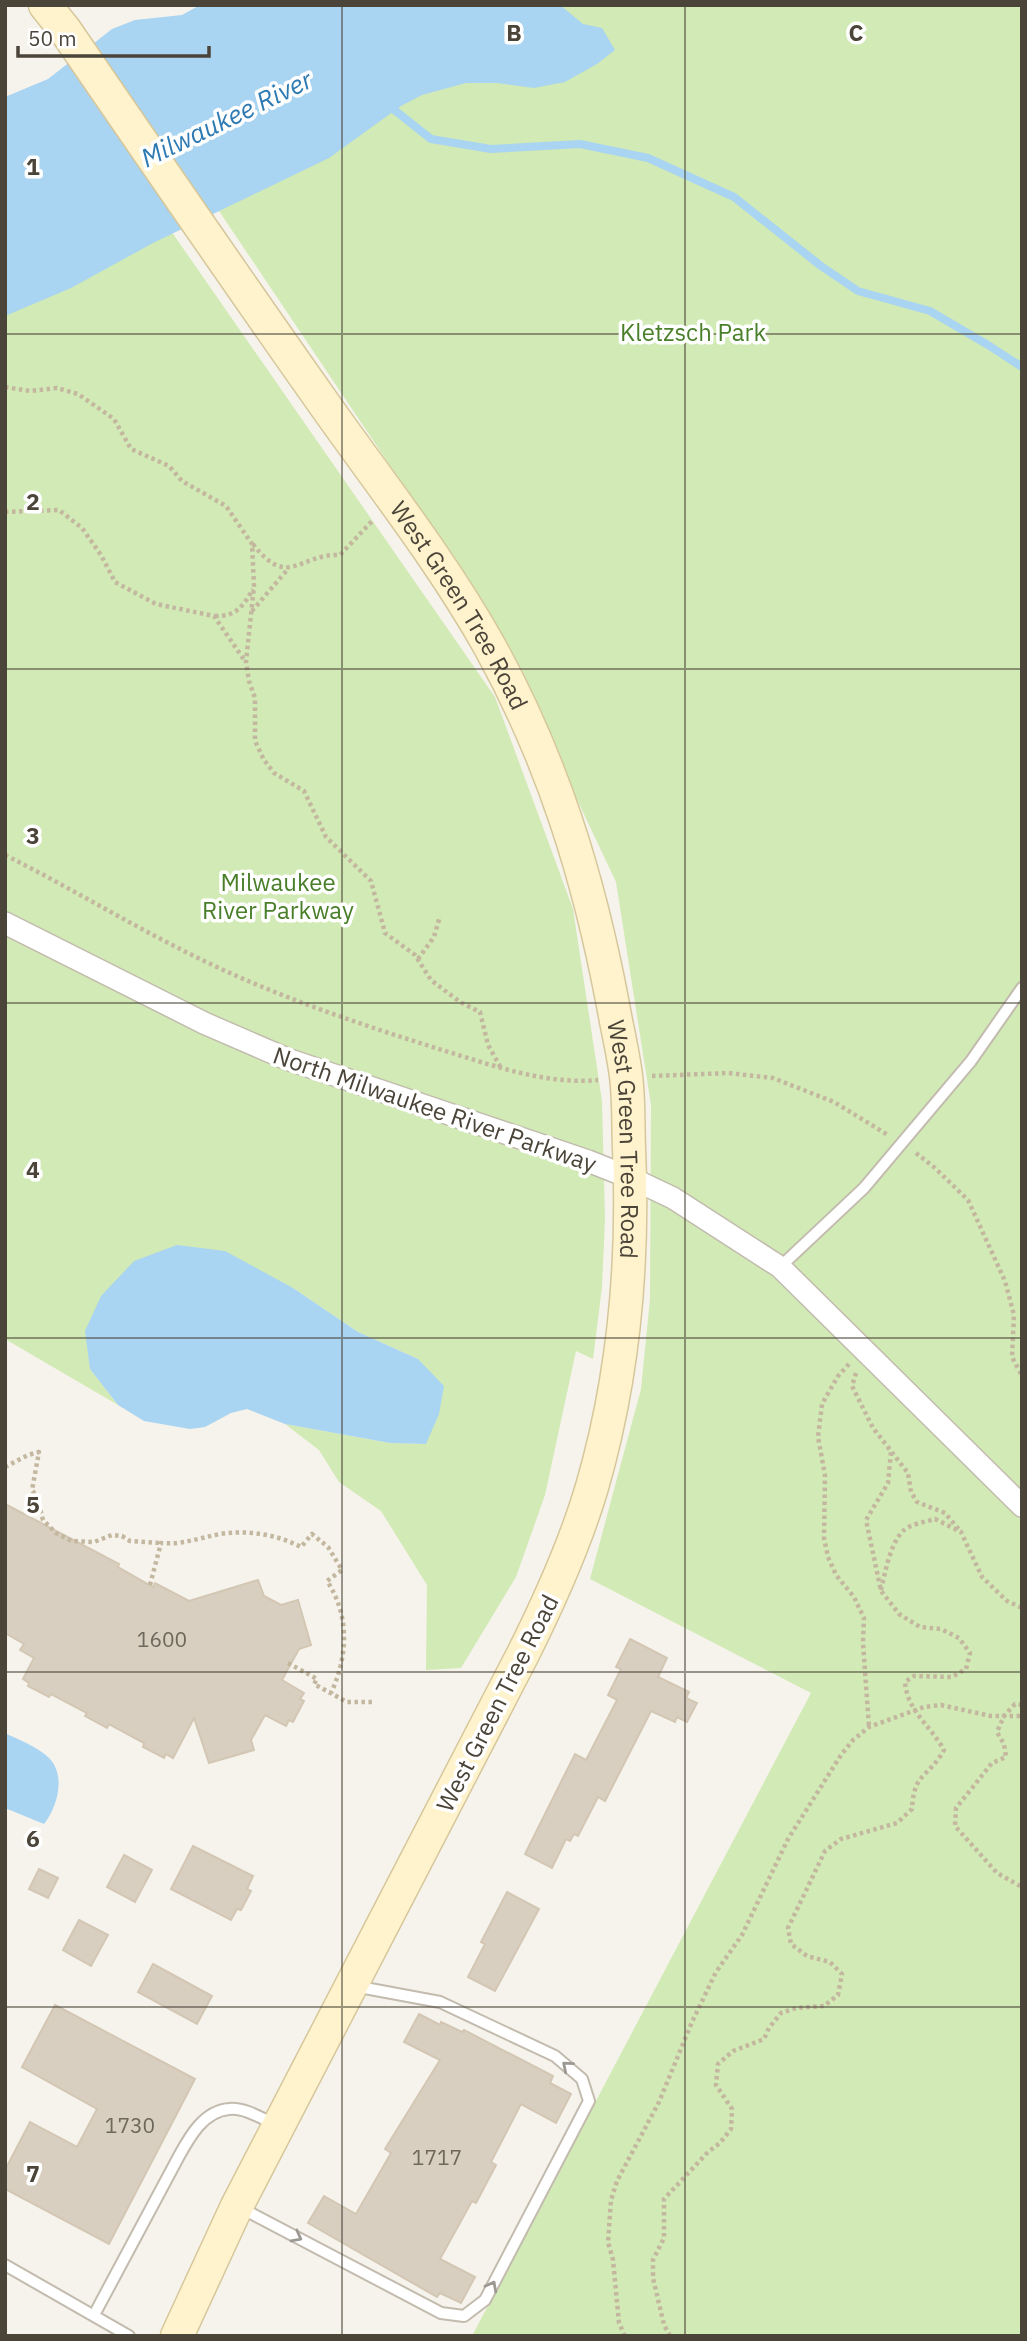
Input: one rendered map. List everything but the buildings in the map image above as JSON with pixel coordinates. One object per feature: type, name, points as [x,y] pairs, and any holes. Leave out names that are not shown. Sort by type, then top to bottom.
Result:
[{"type":"street","name":"West Green Tree Road","points":[[45,5],[438,565],[490,647],[538,745],[569,826],[598,928],[626,1078],[631,1178],[631,1261],[616,1387],[592,1487],[578,1530],[554,1592],[237,2206],[177,2336]]},
{"type":"street","name":"North Milwaukee River Parkway","points":[[5,923],[204,1023],[287,1059],[587,1161],[673,1198],[780,1266],[1022,1506]]},
{"type":"lane","points":[[780,1266],[872,1179],[971,1061],[1022,988]]},
{"type":"lane","points":[[237,2206],[441,2313],[464,2316],[485,2300],[589,2101],[582,2079],[555,2056],[440,2002],[351,1986]]},
{"type":"lane","points":[[94,2315],[192,2133],[205,2119],[216,2112],[231,2108],[278,2126]]},
{"type":"lane","points":[[5,2265],[129,2336]]},
{"type":"path","points":[[5,387],[30,391],[57,388],[78,394],[97,406],[114,419],[131,449],[169,466],[182,481],[226,506],[264,559],[288,569]]},
{"type":"path","points":[[5,512],[59,510],[82,528],[101,555],[115,582],[156,604],[215,616],[233,614],[245,604],[254,586]]},
{"type":"path","points":[[251,612],[288,569],[311,562],[324,554],[340,555],[376,517]]},
{"type":"path","points":[[252,544],[254,586],[246,662],[255,698],[255,741],[264,760],[274,773],[304,792],[326,837],[371,881],[385,933],[415,954],[431,980],[460,1002],[480,1012],[488,1045],[501,1068]]},
{"type":"path","points":[[215,616],[246,662]]},
{"type":"path","points":[[5,855],[188,953],[255,984],[379,1030],[501,1068],[563,1080],[598,1080]]},
{"type":"path","points":[[418,959],[434,937],[440,916]]},
{"type":"path","points":[[654,1076],[728,1073],[773,1078],[834,1102],[888,1135]]},
{"type":"path","points":[[916,1153],[968,1200],[1005,1282],[1014,1315],[1012,1357],[1022,1376]]},
{"type":"path","points":[[863,1349],[852,1386],[873,1428],[908,1473],[911,1492],[917,1502],[945,1513],[961,1532],[982,1577],[1007,1601],[1022,1608]]},
{"type":"path","points":[[863,1349],[838,1376],[822,1404],[818,1437],[825,1475],[824,1538],[828,1557],[836,1575],[854,1597],[864,1618],[863,1643],[869,1727]]},
{"type":"path","points":[[5,1467],[39,1452],[32,1490],[37,1497],[43,1520],[56,1534],[72,1541],[94,1542],[112,1535],[130,1541],[184,1544],[219,1534],[259,1533],[301,1547],[312,1534],[328,1547],[342,1570],[327,1581],[340,1604],[344,1624],[342,1663],[331,1693]]},
{"type":"path","points":[[670,2336],[664,2325],[653,2278],[653,2260],[664,2238],[664,2199],[732,2129],[732,2109],[716,2085],[718,2064],[733,2051],[764,2039],[781,2013],[796,2008],[824,2006],[838,1995],[842,1974],[830,1962],[807,1956],[791,1944],[788,1928],[825,1852],[841,1839],[897,1823],[912,1809],[913,1792],[919,1777],[936,1765],[944,1750],[935,1733],[914,1710],[906,1694],[905,1682],[914,1676],[952,1677],[966,1669],[970,1653],[959,1638],[941,1629],[920,1627],[899,1614],[881,1591],[866,1520],[888,1483],[891,1452]]},
{"type":"path","points":[[881,1591],[890,1555],[903,1531],[935,1519],[961,1532]]},
{"type":"path","points":[[150,1585],[161,1543]]},
{"type":"path","points":[[288,1663],[317,1679],[314,1684],[347,1702],[375,1702]]},
{"type":"path","points":[[1022,1705],[1015,1704],[1004,1716],[997,1732],[1004,1744],[1006,1757],[992,1763],[956,1808],[955,1826],[997,1873],[1022,1887]]},
{"type":"path","points":[[625,2336],[620,2323],[613,2260],[608,2242],[611,2200],[617,2181],[659,2102],[716,1972],[753,1916],[788,1839],[841,1755],[853,1740],[869,1727],[914,1710],[941,1706],[973,1714],[1022,1716]]},
{"type":"green space","name":"Kletzsch Park","points":[[376,5],[1022,5],[1022,2336],[472,2336],[811,1693],[590,1579],[641,1389],[650,1299],[651,1105],[616,882],[489,613],[219,211]]},
{"type":"green space","name":"Milwaukee River Parkway","points":[[5,196],[169,228],[495,697],[573,909],[602,1101],[605,1219],[602,1287],[593,1359],[576,1351],[545,1495],[516,1577],[461,1668],[426,1670],[427,1585],[381,1511],[339,1482],[319,1450],[285,1424],[390,1443],[426,1444],[418,1359],[358,1332],[293,1288],[90,1369],[118,1405],[5,1339]]},
{"type":"water","name":"Milwaukee River","points":[[200,5],[560,5],[583,24],[602,28],[615,50],[565,82],[534,88],[497,83],[466,83],[422,95],[401,106],[329,158],[153,243],[71,288],[5,316],[5,97],[48,79],[112,29],[135,20],[182,15]]},
{"type":"water","points":[[177,1245],[225,1251],[293,1288],[358,1332],[418,1359],[444,1386],[439,1414],[426,1444],[390,1443],[285,1424],[247,1409],[231,1413],[205,1427],[190,1429],[144,1421],[118,1405],[90,1369],[85,1331],[101,1296],[134,1261]]},
{"type":"water","points":[[5,1733],[39,1750],[54,1765],[59,1782],[58,1791],[44,1824],[5,1808]]},
{"type":"waterway","points":[[388,105],[431,139],[491,149],[580,144],[648,158],[734,197],[821,266],[858,291],[930,311],[1022,367]]}]
